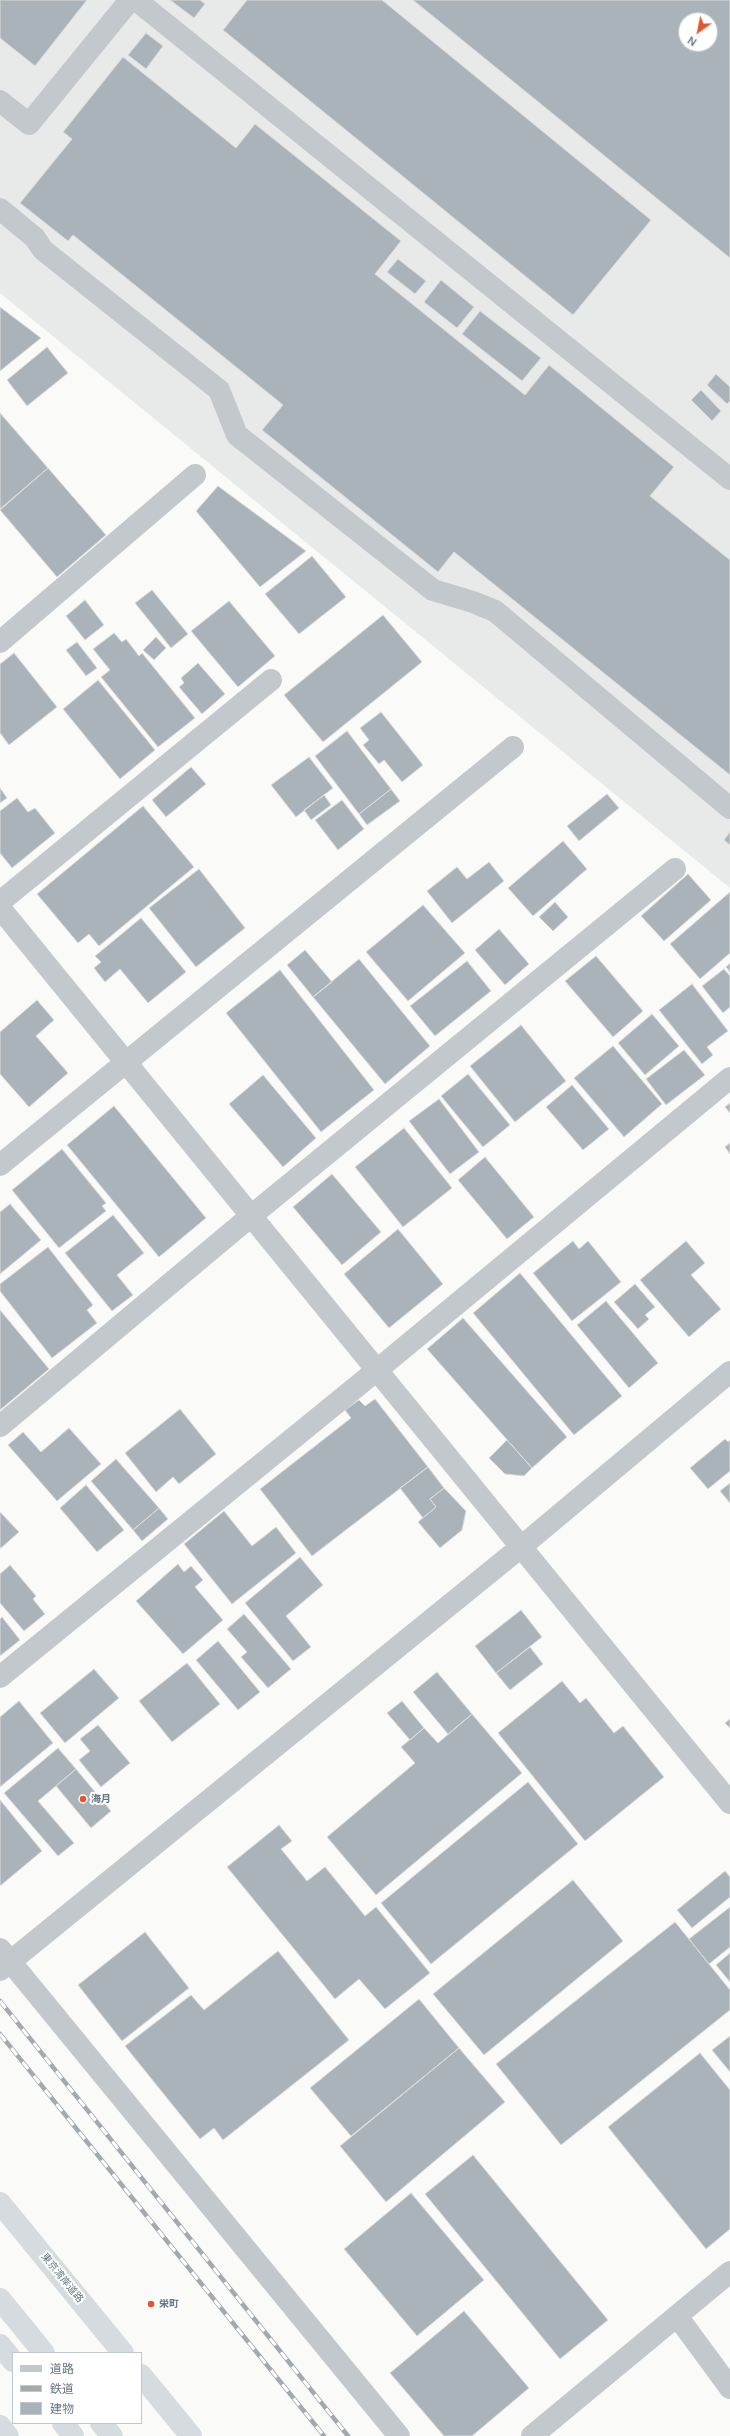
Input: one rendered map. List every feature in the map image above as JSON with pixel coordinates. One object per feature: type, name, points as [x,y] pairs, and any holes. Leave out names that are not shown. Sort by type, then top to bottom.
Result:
[{"type":"highway","name":"東京湾岸道路","points":[[0,2203],[122,2352]]},
{"type":"highway","points":[[0,2299],[43,2352]]},
{"type":"highway","points":[[0,2345],[12,2360]]},
{"type":"highway","points":[[142,2376],[191,2436]]},
{"type":"highway","points":[[64,2424],[73,2436]]},
{"type":"highway","points":[[102,2424],[112,2436]]},
{"type":"highway","points":[[0,2426],[8,2436]]},
{"type":"street","points":[[0,101],[29,124],[130,0]]},
{"type":"street","points":[[136,0],[730,479]]},
{"type":"street","points":[[0,209],[35,238],[43,250],[219,390],[237,435],[433,590],[449,597],[473,602],[495,611],[730,808]]},
{"type":"street","points":[[0,642],[195,475]]},
{"type":"street","points":[[0,902],[271,680]]},
{"type":"street","points":[[0,1165],[513,747]]},
{"type":"street","points":[[0,1426],[251,1216],[675,869]]},
{"type":"street","points":[[0,908],[730,1802]]},
{"type":"street","points":[[0,1677],[377,1370],[730,1078]]},
{"type":"street","points":[[399,2436],[4,1960],[521,1547],[730,1372]]},
{"type":"street","points":[[532,2436],[730,2272]]},
{"type":"street","points":[[677,2316],[730,2388]]},
{"type":"shaded area","points":[[0,0],[730,0],[730,888],[0,293]]},
{"type":"building","points":[[0,0],[87,0],[35,66],[0,38]]},
{"type":"building","points":[[170,0],[200,0],[205,4],[194,18]]},
{"type":"building","points":[[247,0],[382,0],[651,220],[573,315],[223,30]]},
{"type":"building","points":[[413,0],[730,0],[730,258]]},
{"type":"building","points":[[146,33],[163,46],[146,69],[128,55]]},
{"type":"building","points":[[123,57],[236,148],[255,124],[401,241],[375,274],[525,395],[549,365],[674,467],[650,496],[730,560],[730,775],[454,552],[438,572],[262,430],[283,405],[73,235],[68,241],[20,203],[72,139],[63,132]]},
{"type":"building","points":[[398,259],[426,281],[415,294],[387,272]]},
{"type":"building","points":[[441,280],[474,307],[457,328],[424,302]]},
{"type":"building","points":[[0,307],[41,338],[0,371]]},
{"type":"building","points":[[480,311],[541,358],[522,381],[462,334]]},
{"type":"building","points":[[47,347],[68,373],[27,406],[7,380]]},
{"type":"building","points":[[716,374],[730,387],[730,401],[727,404],[707,385]]},
{"type":"building","points":[[701,390],[721,411],[712,421],[691,400]]},
{"type":"building","points":[[0,413],[48,468],[0,509]]},
{"type":"building","points":[[48,468],[106,535],[57,577],[0,510]]},
{"type":"building","points":[[218,486],[306,551],[260,587],[196,511]]},
{"type":"building","points":[[312,556],[346,597],[299,634],[265,594]]},
{"type":"building","points":[[152,590],[188,634],[171,648],[135,603]]},
{"type":"building","points":[[85,600],[104,625],[85,640],[66,616]]},
{"type":"building","points":[[229,601],[275,656],[238,687],[191,631]]},
{"type":"building","points":[[383,615],[422,662],[323,742],[284,695]]},
{"type":"building","points":[[114,633],[122,642],[126,639],[139,656],[142,653],[195,718],[158,747],[101,677],[110,670],[93,649]]},
{"type":"building","points":[[156,637],[166,648],[154,660],[143,650]]},
{"type":"building","points":[[77,642],[97,668],[86,676],[66,650]]},
{"type":"building","points":[[14,653],[57,707],[9,745],[0,733],[0,664]]},
{"type":"building","points":[[198,663],[225,694],[202,714],[179,687],[184,683],[181,678]]},
{"type":"building","points":[[98,680],[155,750],[120,779],[63,709]]},
{"type":"building","points":[[381,712],[423,765],[402,782],[384,760],[379,764],[363,745],[369,740],[360,728]]},
{"type":"building","points":[[347,731],[391,789],[359,814],[315,756]]},
{"type":"building","points":[[309,757],[333,788],[296,817],[271,785]]},
{"type":"building","points":[[191,767],[206,784],[166,817],[152,800]]},
{"type":"building","points":[[0,788],[7,798],[0,803]]},
{"type":"building","points":[[391,789],[400,801],[367,825],[359,814]]},
{"type":"building","points":[[607,794],[619,808],[579,841],[567,826]]},
{"type":"building","points":[[324,795],[331,805],[311,820],[304,810]]},
{"type":"building","points":[[17,798],[28,812],[35,808],[55,833],[12,868],[0,853],[0,811]]},
{"type":"building","points":[[342,800],[364,829],[338,850],[315,820]]},
{"type":"building","points":[[143,806],[194,867],[99,946],[89,934],[78,943],[37,894]]},
{"type":"building","points":[[730,832],[730,845],[724,840]]},
{"type":"building","points":[[563,841],[587,869],[533,916],[508,888]]},
{"type":"building","points":[[489,862],[504,881],[452,923],[427,891],[457,867],[467,879]]},
{"type":"building","points":[[199,869],[245,928],[196,967],[149,908]]},
{"type":"building","points":[[688,874],[711,900],[664,941],[641,916]]},
{"type":"building","points":[[730,892],[730,953],[700,979],[670,944]]},
{"type":"building","points":[[555,902],[568,917],[553,931],[539,917]]},
{"type":"building","points":[[423,905],[465,953],[408,1001],[366,952]]},
{"type":"building","points":[[141,918],[186,972],[148,1003],[120,969],[105,982],[94,968],[101,962],[95,956]]},
{"type":"building","points":[[499,929],[529,964],[505,985],[475,950]]},
{"type":"building","points":[[305,950],[332,982],[313,997],[287,965]]},
{"type":"building","points":[[596,956],[643,1011],[613,1037],[565,981]]},
{"type":"building","points":[[359,959],[430,1046],[385,1084],[313,997]]},
{"type":"building","points":[[467,961],[491,991],[435,1036],[410,1006]]},
{"type":"building","points":[[730,963],[730,972],[726,967]]},
{"type":"building","points":[[724,969],[730,976],[730,1007],[723,1013],[702,986]]},
{"type":"building","points":[[280,970],[374,1090],[321,1132],[226,1013]]},
{"type":"building","points":[[692,984],[728,1031],[707,1047],[713,1055],[702,1064],[659,1010]]},
{"type":"building","points":[[37,1000],[54,1020],[36,1036],[68,1073],[29,1107],[0,1074],[0,1032]]},
{"type":"building","points":[[652,1014],[679,1046],[645,1075],[618,1043]]},
{"type":"building","points":[[521,1025],[566,1081],[515,1122],[470,1066]]},
{"type":"building","points":[[613,1046],[662,1104],[624,1137],[574,1078]]},
{"type":"building","points":[[684,1050],[705,1075],[666,1105],[646,1079]]},
{"type":"building","points":[[468,1074],[510,1125],[483,1147],[441,1096]]},
{"type":"building","points":[[263,1075],[316,1138],[283,1167],[229,1104]]},
{"type":"building","points":[[572,1085],[609,1129],[583,1150],[546,1107]]},
{"type":"building","points":[[439,1099],[479,1152],[450,1174],[409,1121]]},
{"type":"building","points":[[730,1103],[730,1113],[725,1107]]},
{"type":"building","points":[[114,1106],[206,1218],[159,1257],[67,1145]]},
{"type":"building","points":[[404,1128],[452,1188],[403,1227],[355,1167]]},
{"type":"building","points":[[730,1143],[730,1154],[725,1147]]},
{"type":"building","points":[[62,1149],[106,1203],[102,1206],[106,1211],[59,1248],[12,1190]]},
{"type":"building","points":[[485,1157],[534,1217],[507,1239],[458,1180]]},
{"type":"building","points":[[332,1174],[381,1232],[342,1265],[293,1207]]},
{"type":"building","points":[[10,1204],[41,1240],[0,1274],[0,1212]]},
{"type":"building","points":[[113,1215],[144,1253],[117,1275],[133,1295],[112,1311],[65,1253]]},
{"type":"building","points":[[398,1229],[443,1284],[389,1328],[344,1274]]},
{"type":"building","points":[[573,1241],[579,1249],[588,1241],[621,1282],[572,1321],[533,1273]]},
{"type":"building","points":[[686,1241],[705,1263],[691,1275],[721,1309],[689,1337],[640,1280]]},
{"type":"building","points":[[48,1247],[93,1305],[87,1310],[97,1323],[52,1358],[0,1291],[0,1284]]},
{"type":"building","points":[[520,1273],[622,1396],[574,1435],[473,1313]]},
{"type":"building","points":[[635,1284],[655,1307],[645,1315],[649,1319],[638,1329],[614,1302]]},
{"type":"building","points":[[606,1301],[658,1363],[629,1388],[577,1325]]},
{"type":"building","points":[[0,1310],[49,1369],[0,1410]]},
{"type":"building","points":[[463,1318],[567,1437],[532,1468],[427,1349]]},
{"type":"building","points":[[375,1399],[428,1467],[312,1556],[260,1489],[351,1418],[345,1410],[359,1400],[365,1406]]},
{"type":"building","points":[[180,1409],[216,1454],[179,1484],[173,1477],[156,1492],[125,1453]]},
{"type":"building","points":[[69,1428],[101,1464],[57,1501],[8,1445],[23,1432],[41,1452]]},
{"type":"building","points":[[725,1439],[728,1442],[730,1440],[730,1471],[708,1489],[690,1468]]},
{"type":"building","points":[[507,1440],[532,1468],[524,1476],[505,1474],[489,1458]]},
{"type":"building","points":[[116,1459],[159,1508],[133,1530],[91,1481]]},
{"type":"building","points":[[428,1467],[444,1488],[430,1499],[436,1507],[423,1518],[400,1488]]},
{"type":"building","points":[[730,1483],[730,1503],[720,1491]]},
{"type":"building","points":[[86,1485],[124,1530],[97,1552],[60,1508]]},
{"type":"building","points":[[444,1488],[466,1511],[462,1530],[440,1548],[418,1522],[436,1507],[430,1499]]},
{"type":"building","points":[[159,1508],[168,1519],[142,1541],[133,1530]]},
{"type":"building","points":[[224,1511],[252,1546],[276,1527],[296,1553],[232,1604],[184,1544]]},
{"type":"building","points":[[0,1512],[19,1532],[1,1548],[0,1548]]},
{"type":"building","points":[[300,1557],[323,1585],[286,1616],[311,1647],[293,1661],[245,1603]]},
{"type":"building","points":[[178,1564],[184,1572],[191,1566],[203,1580],[195,1587],[223,1620],[183,1654],[136,1601]]},
{"type":"building","points":[[10,1565],[36,1596],[33,1599],[45,1614],[24,1631],[0,1603],[0,1574]]},
{"type":"building","points":[[521,1610],[542,1637],[496,1673],[475,1646]]},
{"type":"building","points":[[244,1614],[291,1669],[268,1688],[241,1657],[247,1652],[227,1629]]},
{"type":"building","points":[[2,1617],[20,1640],[0,1656],[0,1619]]},
{"type":"building","points":[[218,1641],[260,1692],[238,1710],[196,1660]]},
{"type":"building","points":[[530,1647],[543,1664],[510,1690],[496,1673]]},
{"type":"building","points":[[187,1663],[220,1704],[172,1742],[139,1701]]},
{"type":"building","points":[[94,1669],[119,1698],[65,1743],[40,1713]]},
{"type":"building","points":[[437,1672],[472,1714],[448,1734],[413,1692]]},
{"type":"building","points":[[562,1681],[580,1703],[586,1698],[614,1733],[623,1726],[664,1777],[585,1841],[498,1733]]},
{"type":"building","points":[[19,1701],[53,1743],[0,1787],[0,1717]]},
{"type":"building","points":[[402,1701],[424,1728],[410,1740],[387,1713]]},
{"type":"building","points":[[472,1714],[522,1773],[376,1895],[327,1837],[415,1763],[401,1747],[424,1728],[438,1743]]},
{"type":"building","points":[[730,1719],[730,1728],[725,1723]]},
{"type":"building","points":[[98,1725],[130,1763],[101,1787],[79,1760],[90,1751],[80,1739]]},
{"type":"building","points":[[58,1748],[76,1769],[38,1801],[74,1843],[58,1856],[4,1793]]},
{"type":"building","points":[[76,1769],[111,1811],[91,1828],[56,1786]]},
{"type":"building","points":[[528,1782],[578,1844],[431,1964],[381,1903]]},
{"type":"building","points":[[0,1800],[42,1851],[0,1886]]},
{"type":"building","points":[[279,1825],[292,1841],[281,1849],[307,1881],[325,1867],[365,1916],[376,1907],[430,1973],[385,2009],[359,1979],[335,1999],[227,1867]]},
{"type":"building","points":[[725,1871],[730,1877],[730,1897],[692,1928],[677,1910]]},
{"type":"building","points":[[573,1880],[623,1941],[484,2055],[433,1994]]},
{"type":"building","points":[[730,1907],[730,1947],[709,1964],[689,1939]]},
{"type":"building","points":[[675,1922],[730,1990],[730,2010],[561,2145],[496,2064]]},
{"type":"building","points":[[145,1932],[189,1988],[122,2041],[78,1985]]},
{"type":"building","points":[[278,1951],[349,2040],[223,2140],[214,2128],[200,2139],[125,2046],[191,1995],[204,2010]]},
{"type":"building","points":[[730,1953],[730,1982],[716,1965]]},
{"type":"building","points":[[419,1999],[459,2048],[351,2136],[310,2088]]},
{"type":"building","points":[[730,2036],[730,2072],[712,2050]]},
{"type":"building","points":[[459,2048],[505,2102],[386,2202],[340,2146]]},
{"type":"building","points":[[700,2053],[730,2090],[730,2229],[706,2249],[608,2127]]},
{"type":"building","points":[[473,2155],[608,2320],[560,2359],[425,2194]]},
{"type":"building","points":[[411,2193],[484,2280],[417,2336],[344,2249]]},
{"type":"building","points":[[464,2311],[529,2388],[472,2436],[444,2436],[390,2373]]},
{"type":"railway","points":[[0,2001],[348,2436]]},
{"type":"railway","points":[[0,2034],[324,2436]]},
{"type":"place","name":"海月","points":[[83,1799]]},
{"type":"place","name":"栄町","points":[[151,2304]]}]
